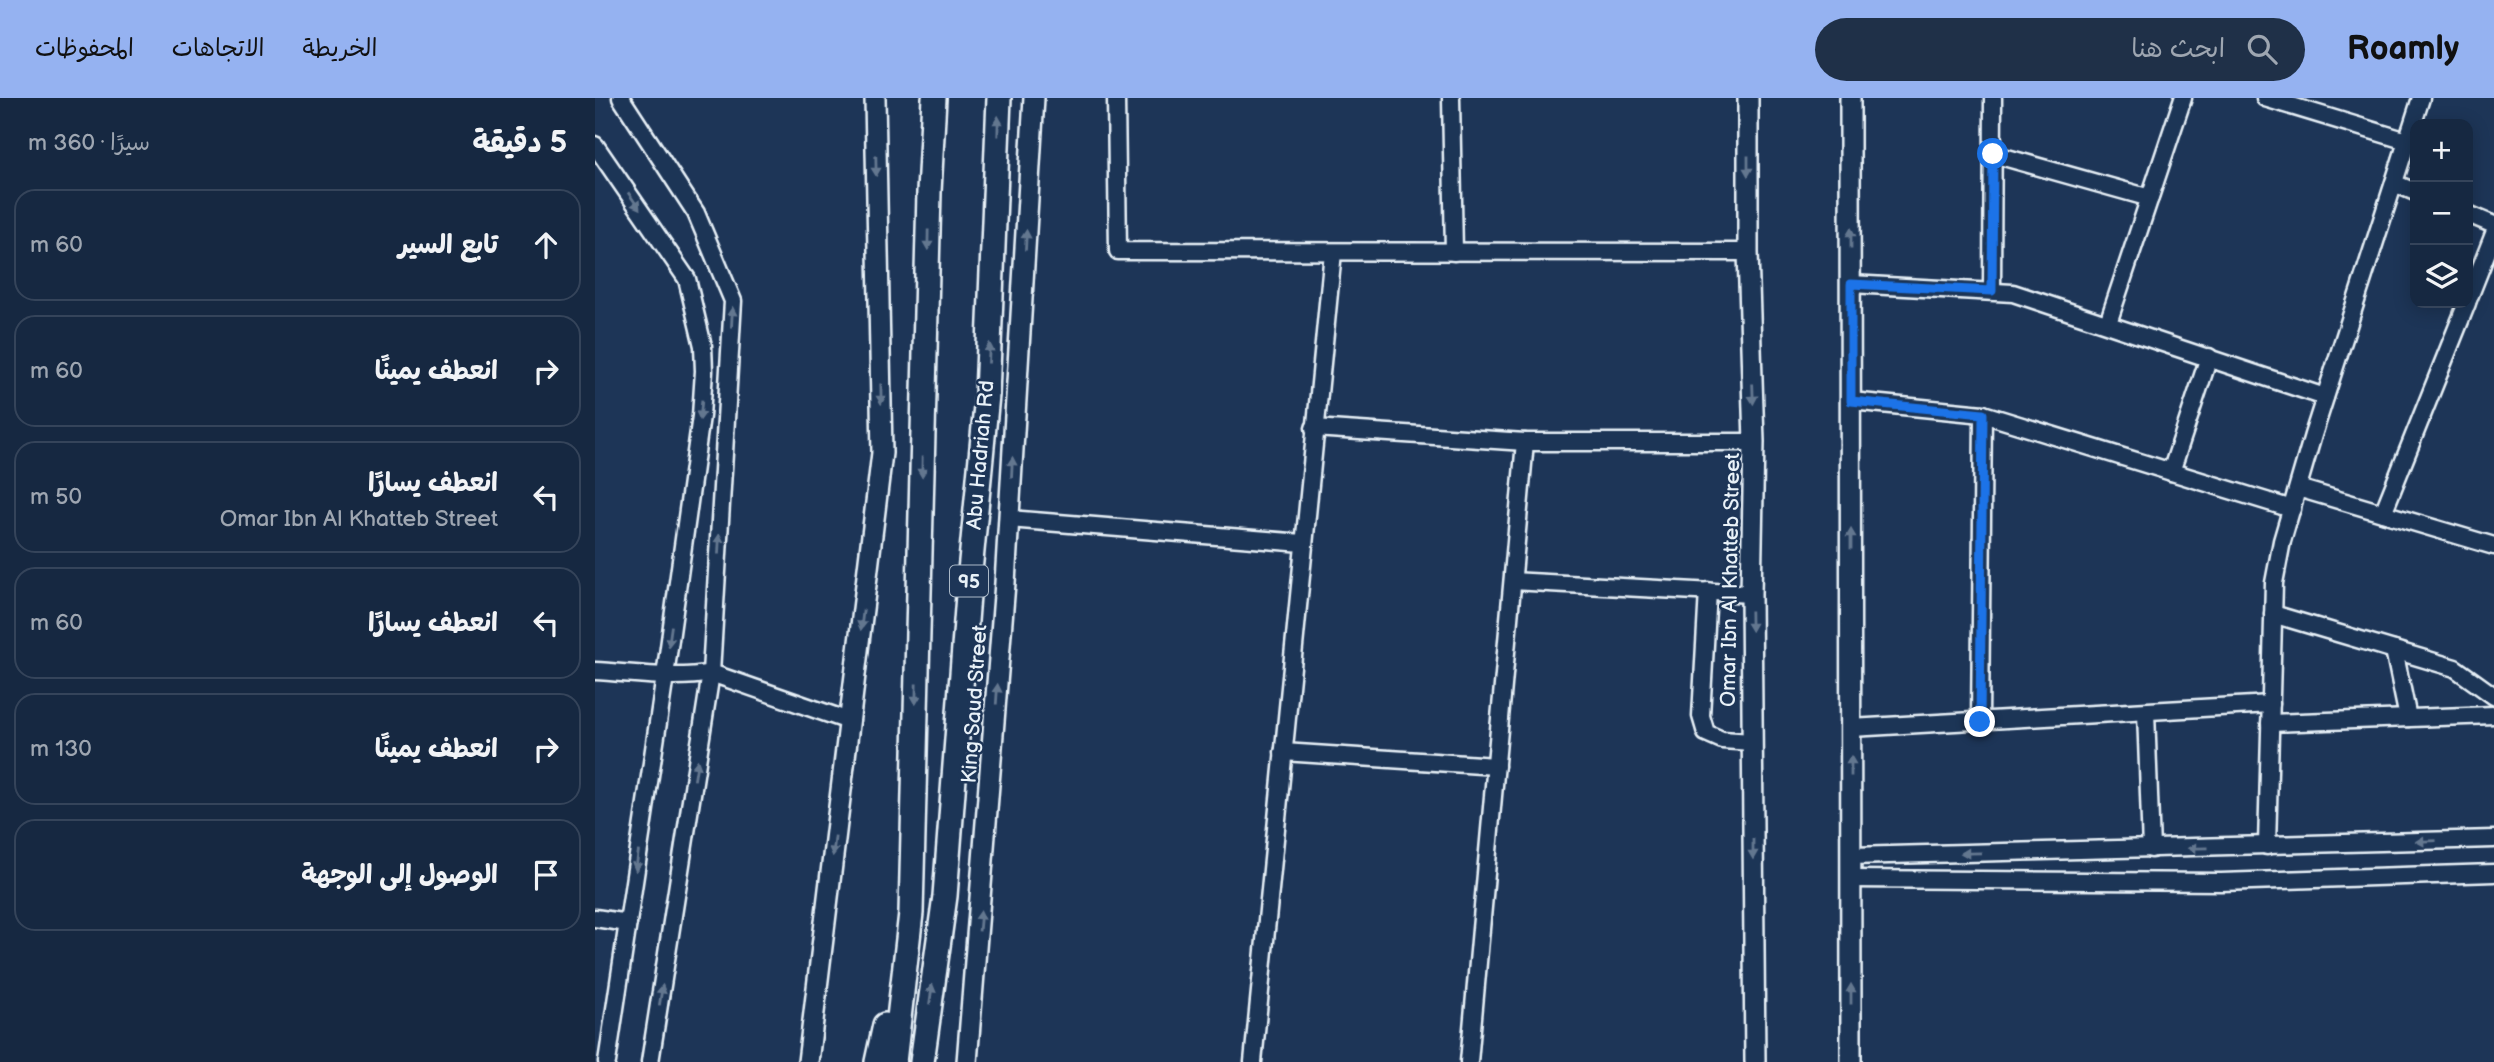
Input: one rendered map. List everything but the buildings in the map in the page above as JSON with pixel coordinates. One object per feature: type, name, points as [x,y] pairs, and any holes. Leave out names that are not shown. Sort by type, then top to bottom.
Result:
[{"type":"highway","points":[[921,98],[929,192]]},
{"type":"highway","name":"95","points":[[894,1062],[911,913],[929,192],[934,98]]},
{"type":"highway","name":"Abu Hadriah Rd","points":[[922,1062],[945,896],[969,582],[987,395],[999,98]]},
{"type":"highway","points":[[877,1062],[911,913]]},
{"type":"main road","points":[[808,1062],[882,453],[875,98]]},
{"type":"main road","name":"King Saud Street","points":[[967,1062],[982,902],[1009,519],[1034,98]]},
{"type":"main road","name":"Omar Ibn Al Khatteb Street","points":[[1748,98],[1748,252],[1754,442],[1751,594],[1755,1062]]},
{"type":"main road","points":[[1850,98],[1851,1062]]},
{"type":"street","points":[[621,98],[696,213],[733,301],[711,673],[650,1062]]},
{"type":"street","points":[[1116,98],[1118,251],[1748,252]]},
{"type":"street","points":[[1451,98],[1454,252]]},
{"type":"street","points":[[1992,291],[1993,98]]},
{"type":"street","points":[[2108,323],[2183,98]]},
{"type":"street","points":[[2265,98],[2308,104],[2407,141]]},
{"type":"street","points":[[2267,846],[2274,583],[2298,488],[2421,98]]},
{"type":"street","points":[[595,145],[687,279],[703,346],[704,371],[701,416],[665,676],[607,1062]]},
{"type":"street","points":[[1993,154],[2150,198]]},
{"type":"street","points":[[2394,183],[2410,190]]},
{"type":"street","points":[[2473,216],[2494,225]]},
{"type":"street","points":[[2473,286],[2494,234]]},
{"type":"street","points":[[1253,1062],[1333,252]]},
{"type":"street","points":[[1851,284],[2013,293],[2326,397]]},
{"type":"street","points":[[2383,513],[2464,308]]},
{"type":"street","points":[[2171,472],[2209,357]]},
{"type":"street","points":[[1851,401],[1983,414],[2292,509]]},
{"type":"street","points":[[1980,722],[1983,414]]},
{"type":"street","points":[[1314,428],[1525,442],[1754,442]]},
{"type":"street","points":[[1469,1062],[1525,442]]},
{"type":"street","points":[[2298,488],[2494,546]]},
{"type":"street","points":[[1009,519],[1303,543]]},
{"type":"street","points":[[1513,582],[1751,594]]},
{"type":"street","points":[[1708,591],[1701,716],[1703,724],[1706,733],[1722,740],[1752,742]]},
{"type":"street","points":[[2273,614],[2455,668],[2492,688]]},
{"type":"street","points":[[2394,650],[2408,718]]},
{"type":"street","points":[[595,671],[665,676],[711,673],[849,721]]},
{"type":"street","points":[[1851,728],[2271,704]]},
{"type":"street","points":[[2146,712],[2151,849]]},
{"type":"street","points":[[2270,723],[2494,715]]},
{"type":"street","points":[[1283,752],[1496,766]]},
{"type":"street","points":[[1851,856],[2494,839]]},
{"type":"street","points":[[1851,879],[2221,883],[2494,873]]},
{"type":"street","points":[[595,918],[628,923]]},
{"type":"route","points":[[1980,722],[1983,414],[1851,401],[1851,284],[1992,291],[1993,154]]}]
